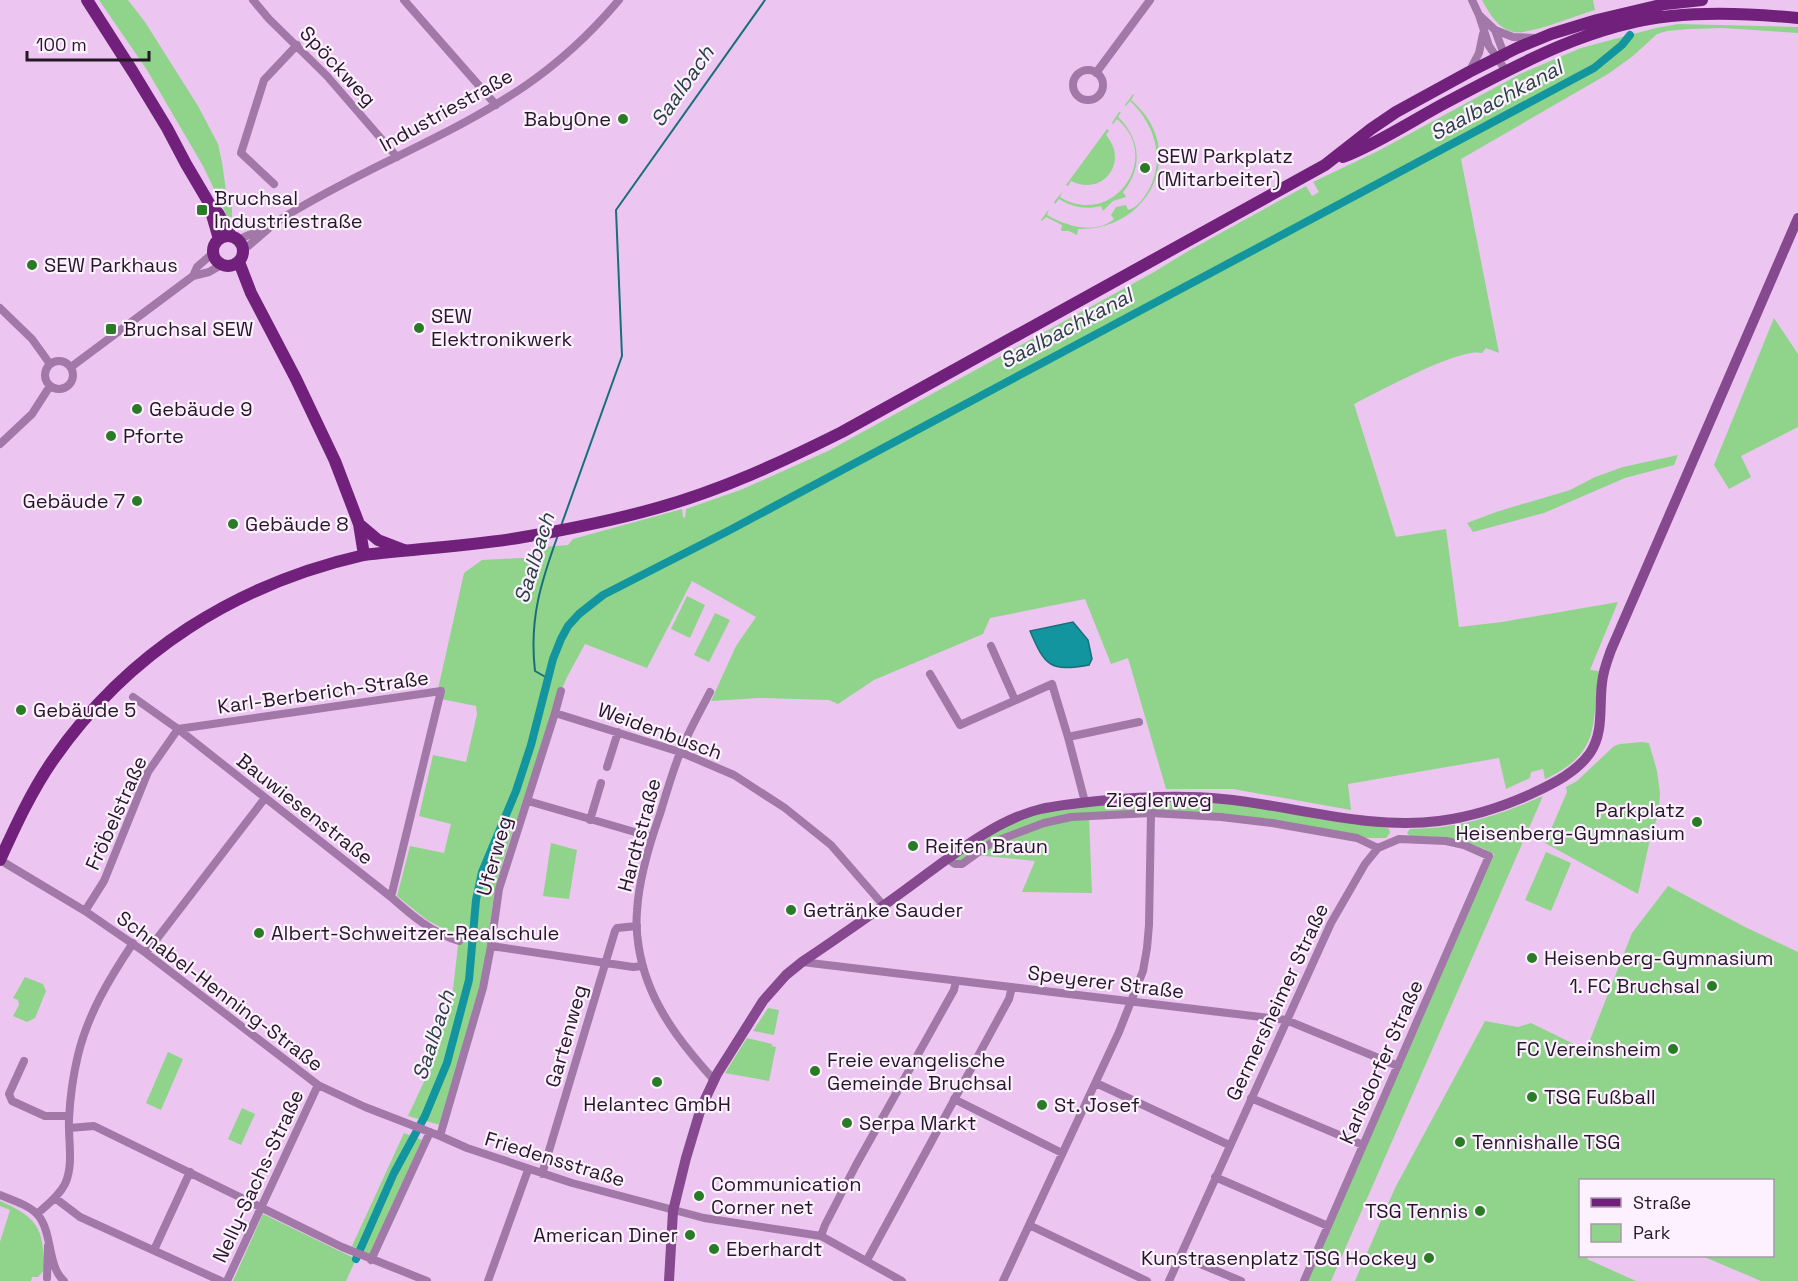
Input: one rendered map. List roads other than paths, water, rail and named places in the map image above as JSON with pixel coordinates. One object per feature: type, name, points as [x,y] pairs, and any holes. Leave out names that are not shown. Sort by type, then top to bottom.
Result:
[{"type":"main road","points":[[87,0],[139,81],[209,203],[334,461],[359,524],[364,555]]},
{"type":"main road","points":[[1325,165],[1396,112],[1469,72],[1543,37],[1641,9],[1702,0]]},
{"type":"main road","points":[[0,860],[28,803],[58,753],[82,721],[116,685],[155,651],[190,626],[257,590],[321,566],[364,555],[516,538],[658,508],[747,477],[842,432],[1325,165],[1553,49],[1618,27],[1669,16],[1732,14],[1798,18]]},
{"type":"main road","points":[[669,1281],[673,1211],[697,1118],[714,1080],[763,1001],[786,975],[802,962],[985,833],[1027,813],[1041,809],[1085,802],[1137,798],[1222,799],[1349,818],[1400,823],[1439,822],[1499,807],[1557,781],[1578,766],[1592,750],[1596,740],[1599,729],[1602,681],[1611,650],[1798,218]]},
{"type":"main road","points":[[213,253],[215,243],[232,251]]},
{"type":"main road","points":[[359,524],[378,540],[406,550]]},
{"type":"street","name":"Spöckweg","points":[[253,0],[327,76],[397,157]]},
{"type":"street","points":[[404,0],[496,105]]},
{"type":"street","name":"Industriestraße","points":[[193,276],[209,272],[232,251],[333,189],[496,105],[527,85],[583,39],[619,0]]},
{"type":"street","points":[[1096,73],[1150,0]]},
{"type":"street","points":[[1472,0],[1484,33],[1501,56]]},
{"type":"street","points":[[1479,15],[1495,30],[1513,37],[1543,37]]},
{"type":"street","points":[[1495,30],[1506,71]]},
{"type":"street","points":[[1469,72],[1479,53],[1484,33]]},
{"type":"street","points":[[273,184],[241,153],[264,80],[297,45]]},
{"type":"street","points":[[71,367],[193,276],[197,267],[213,253]]},
{"type":"street","points":[[0,308],[32,339],[50,364]]},
{"type":"street","points":[[62,361],[71,367],[72,378],[68,386],[57,389],[46,381],[44,374],[50,364],[62,361]]},
{"type":"street","points":[[0,444],[32,414],[50,386]]},
{"type":"street","points":[[992,645],[1015,700]]},
{"type":"street","points":[[930,674],[960,725],[1052,684],[1085,802]]},
{"type":"street","name":"Karl-Berberich-Straße","points":[[178,729],[441,691],[391,897]]},
{"type":"street","name":"Uferweg","points":[[440,1136],[483,988],[499,889],[561,691]]},
{"type":"street","name":"Hardtstraße","points":[[710,692],[680,752],[652,837],[642,877],[637,926],[643,966],[660,1009],[685,1047],[714,1080]]},
{"type":"street","name":"Bauwiesenstraße","points":[[133,697],[178,729],[412,916],[433,930],[459,941]]},
{"type":"street","name":"Weidenbusch","points":[[555,713],[680,752],[734,776],[785,808],[831,845],[884,906]]},
{"type":"street","points":[[1068,737],[1139,722]]},
{"type":"street","name":"Fröbelstraße","points":[[85,911],[104,881],[148,772],[178,729]]},
{"type":"street","points":[[607,767],[618,732]]},
{"type":"street","points":[[590,820],[601,783]]},
{"type":"street","points":[[147,953],[265,798]]},
{"type":"street","points":[[528,801],[652,837]]},
{"type":"street","points":[[1003,1281],[1096,1083],[1143,970],[1148,948],[1151,813]]},
{"type":"street","name":"Zieglerweg","points":[[948,859],[954,864],[962,864],[991,843],[1044,823],[1071,818],[1151,813],[1272,822],[1357,838],[1378,848]]},
{"type":"street","points":[[1398,839],[1400,823]]},
{"type":"street","name":"Germersheimer Straße","points":[[1169,1281],[1286,1020],[1342,902],[1365,864],[1378,848],[1398,839],[1446,841],[1464,845],[1489,856]]},
{"type":"street","name":"Karlsdorfer Straße","points":[[1304,1281],[1489,856]]},
{"type":"street","name":"Schnabel-Henning-Straße","points":[[0,860],[85,911],[147,953],[318,1085],[427,1131]]},
{"type":"street","name":"Gartenweg","points":[[542,1174],[617,928],[637,926]]},
{"type":"street","points":[[37,1214],[55,1198],[65,1184],[69,1171],[69,1116],[72,1086],[87,1025],[111,976],[132,944]]},
{"type":"street","points":[[491,946],[633,967],[643,966]]},
{"type":"street","name":"Speyerer Straße","points":[[802,962],[1286,1020],[1398,1066]]},
{"type":"street","points":[[821,1236],[856,1165],[954,990],[956,981]]},
{"type":"street","points":[[867,1260],[1009,999],[1012,987]]},
{"type":"street","points":[[24,1061],[9,1094],[12,1101],[45,1116],[69,1116]]},
{"type":"street","points":[[1096,1083],[1229,1145]]},
{"type":"street","name":"Nelly-Sachs-Straße","points":[[227,1281],[318,1085]]},
{"type":"street","points":[[1251,1098],[1363,1145]]},
{"type":"street","points":[[954,1099],[1062,1153]]},
{"type":"street","points":[[69,1128],[94,1126],[350,1251],[427,1281]]},
{"type":"street","points":[[369,1259],[427,1131]]},
{"type":"street","name":"Friedensstraße","points":[[427,1131],[528,1170],[673,1211],[821,1236],[903,1281]]},
{"type":"street","points":[[488,1281],[528,1170]]},
{"type":"street","points":[[154,1250],[190,1172]]},
{"type":"street","points":[[1215,1177],[1328,1226]]},
{"type":"street","points":[[0,1195],[37,1214],[62,1279]]},
{"type":"street","points":[[55,1198],[80,1217],[221,1281]]},
{"type":"street","points":[[1029,1225],[1147,1281]]},
{"type":"street","points":[[48,1242],[45,1280],[55,1276],[62,1279]]},
{"type":"street","points":[[1181,1256],[1240,1281]]},
{"type":"waterway","name":"Saalbach","points":[[561,526],[622,356],[616,210],[765,0]]},
{"type":"waterway","name":"Saalbachkanal","points":[[356,1259],[394,1173],[425,1116],[447,1063],[469,980],[476,900],[482,872],[516,791],[531,745],[553,659],[568,626],[579,614],[603,595],[730,530],[1594,68],[1622,45],[1630,35]]},
{"type":"waterway","name":"Saalbach","points":[[549,679],[535,671],[534,634],[538,601],[558,535]]},
{"type":"place","name":"BabyOne","points":[[623,119]]},
{"type":"place","name":"SEW Parkplatz (Mitarbeiter)","points":[[1145,168]]},
{"type":"place","name":"Bruchsal Industriestraße","points":[[202,210]]},
{"type":"place","name":"SEW Parkhaus","points":[[32,265]]},
{"type":"place","name":"SEW Elektronikwerk","points":[[419,328]]},
{"type":"place","name":"Bruchsal SEW","points":[[111,329]]},
{"type":"place","name":"Gebäude 9","points":[[137,409]]},
{"type":"place","name":"Pforte","points":[[111,436]]},
{"type":"place","name":"Gebäude 7","points":[[137,501]]},
{"type":"place","name":"Gebäude 8","points":[[233,524]]},
{"type":"place","name":"Gebäude 5","points":[[21,710]]},
{"type":"place","name":"Parkplatz Heisenberg-Gymnasium","points":[[1697,822]]},
{"type":"place","name":"Reifen Braun","points":[[913,846]]},
{"type":"place","name":"Getränke Sauder","points":[[791,910]]},
{"type":"place","name":"Albert-Schweitzer-Realschule","points":[[259,933]]},
{"type":"place","name":"Heisenberg-Gymnasium","points":[[1532,958]]},
{"type":"place","name":"1. FC Bruchsal","points":[[1712,986]]},
{"type":"place","name":"FC Vereinsheim","points":[[1673,1049]]},
{"type":"place","name":"Freie evangelische Gemeinde Bruchsal","points":[[815,1071]]},
{"type":"place","name":"Helantec GmbH","points":[[657,1082]]},
{"type":"place","name":"TSG Fußball","points":[[1532,1097]]},
{"type":"place","name":"St. Josef","points":[[1042,1105]]},
{"type":"place","name":"Serpa Markt","points":[[847,1123]]},
{"type":"place","name":"Tennishalle TSG","points":[[1460,1142]]},
{"type":"place","name":"Communication Corner net","points":[[699,1196]]},
{"type":"place","name":"TSG Tennis","points":[[1480,1211]]},
{"type":"place","name":"American Diner","points":[[690,1235]]},
{"type":"place","name":"Eberhardt","points":[[714,1249]]},
{"type":"place","name":"Kunstrasenplatz TSG Hockey","points":[[1429,1258]]}]
